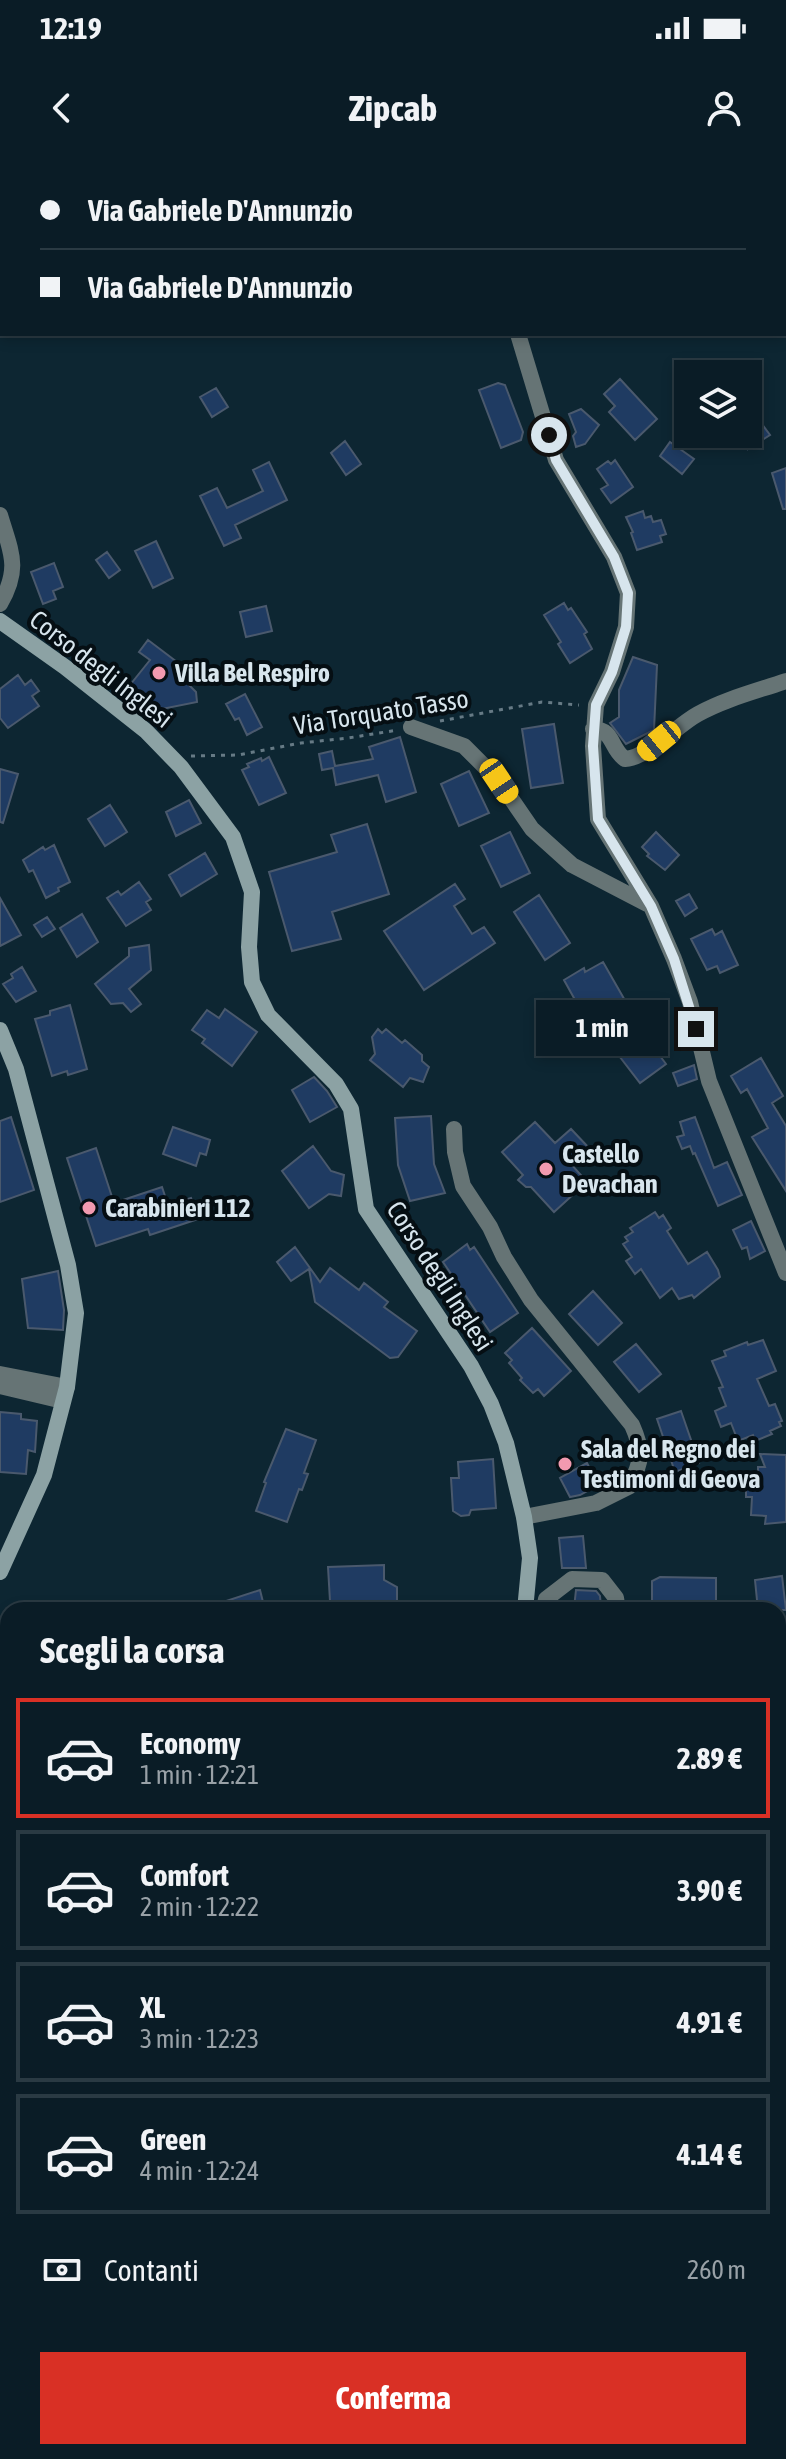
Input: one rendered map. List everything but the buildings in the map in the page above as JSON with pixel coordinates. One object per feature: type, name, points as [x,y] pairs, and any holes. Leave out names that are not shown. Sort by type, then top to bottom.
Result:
[{"type":"main road","name":"Corso degli Inglesi","points":[[0,621],[123,711],[172,757],[233,837],[252,892],[249,947],[252,982],[268,1015],[336,1084],[351,1109],[366,1209],[471,1366],[491,1404],[506,1443],[524,1517],[530,1558],[526,1602]]},
{"type":"main road","points":[[0,1030],[16,1069],[68,1265],[76,1313],[65,1394],[44,1475],[0,1572]]},
{"type":"street","points":[[519,336],[556,460],[614,557],[628,593],[626,627],[612,672],[596,705],[593,729],[598,819],[651,906],[690,1002],[709,1081],[786,1273]]},
{"type":"street","points":[[0,515],[15,563],[7,592],[0,604]]},
{"type":"street","points":[[593,729],[607,732],[619,755],[625,759],[631,758],[700,712],[786,681]]},
{"type":"street","points":[[411,727],[464,746],[499,781],[532,829],[572,865],[651,906]]},
{"type":"street","points":[[454,1129],[455,1152],[463,1186],[490,1227],[504,1257],[549,1324],[632,1425],[641,1446],[639,1465],[630,1486],[596,1503],[524,1517]]},
{"type":"street","points":[[0,1374],[65,1394]]},
{"type":"street","points":[[0,1386],[65,1394]]},
{"type":"street","points":[[545,1602],[572,1579],[602,1580],[617,1602]]},
{"type":"path","name":"Via Torquato Tasso","points":[[172,757],[238,755],[542,702],[596,705]]},
{"type":"place","name":"Villa Bel Respiro","points":[[159,673]]},
{"type":"place","name":"Castello Devachan","points":[[546,1169]]},
{"type":"place","name":"Carabinieri 112","points":[[89,1208]]},
{"type":"place","name":"Sala del Regno dei Testimoni di Geova","points":[[565,1464]]},
{"type":"route","points":[[549,435],[556,460],[614,557],[628,593],[626,627],[612,672],[596,705],[593,746],[598,819],[651,906],[690,1002],[696,1029]]}]
